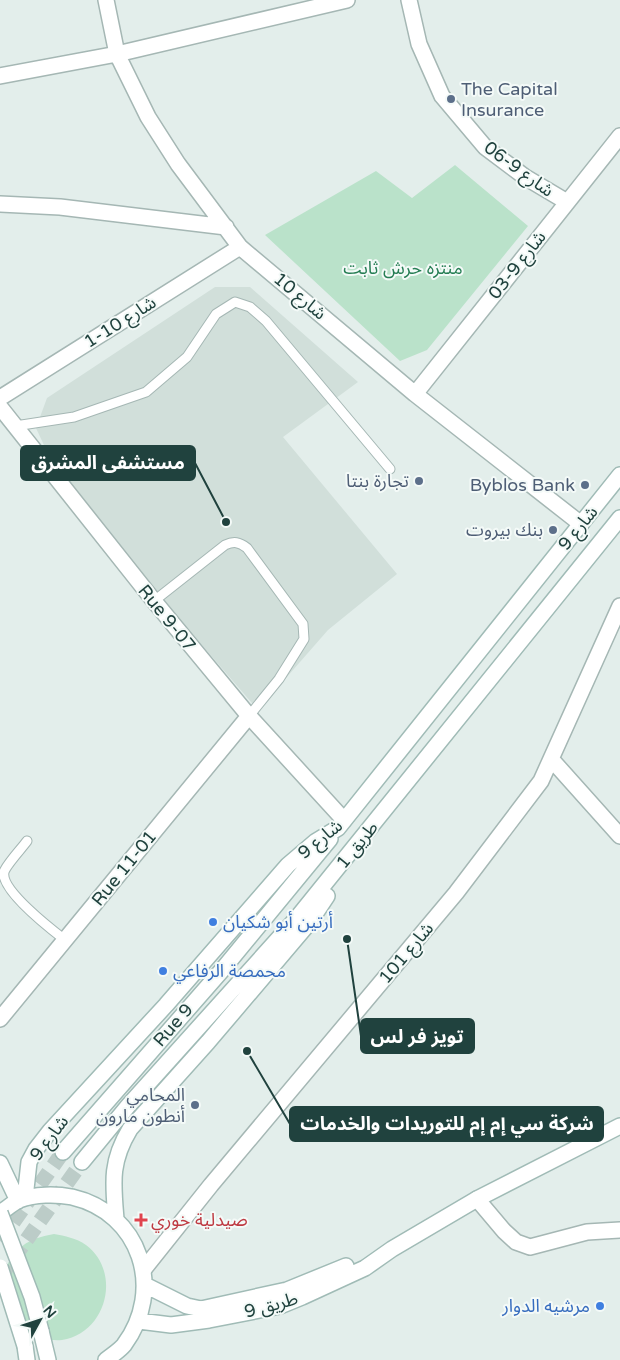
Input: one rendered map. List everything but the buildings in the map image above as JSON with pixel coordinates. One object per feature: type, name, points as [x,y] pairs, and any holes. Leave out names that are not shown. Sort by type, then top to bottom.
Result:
[{"type":"street","name":"شارع 10","points":[[106,0],[117,54],[148,117],[178,164],[240,247],[415,394],[580,524]]},
{"type":"street","points":[[0,76],[117,54],[346,0]]},
{"type":"street","name":"شارع 9-06","points":[[409,0],[419,44],[442,96],[485,147],[524,177],[567,202]]},
{"type":"street","name":"شارع 9-03","points":[[415,394],[620,136]]},
{"type":"street","points":[[0,204],[60,207],[226,227]]},
{"type":"street","name":"شارع 10-1","points":[[0,398],[240,247]]},
{"type":"street","name":"Rue 9-07","points":[[0,407],[154,601],[341,824]]},
{"type":"street","name":"شارع 9","points":[[21,1200],[29,1162],[36,1149],[50,1132],[166,1005],[288,865],[315,842],[341,824],[620,475]]},
{"type":"street","name":"طريق 1","points":[[82,1162],[128,1106],[297,918],[620,518]]},
{"type":"street","name":"شارع 101","points":[[144,1269],[230,1163],[456,893],[541,781],[620,606]]},
{"type":"street","name":"Rue 11-01","points":[[0,1019],[249,716]]},
{"type":"street","points":[[552,760],[617,829]]},
{"type":"street","name":"Rue 9","points":[[63,1152],[223,968],[341,824]]},
{"type":"street","name":"شارع 9","points":[[116,1219],[113,1178],[115,1162],[121,1144],[130,1129],[208,1042],[309,923],[358,844]]},
{"type":"street","name":"طريق 9","points":[[138,1320],[171,1325],[209,1320],[280,1306],[365,1268],[392,1249],[477,1198],[620,1126]]},
{"type":"street","points":[[0,1163],[21,1200]]},
{"type":"street","points":[[48,1360],[32,1297],[0,1213],[21,1200],[57,1194],[89,1201],[116,1219],[134,1242],[144,1269],[144,1303],[138,1320],[123,1346],[106,1360]]},
{"type":"street","points":[[477,1198],[504,1232],[516,1242],[530,1247],[587,1232],[620,1230]]},
{"type":"street","name":"طريق 9","points":[[145,1285],[187,1306],[201,1309],[287,1290],[392,1249]]},
{"type":"street","points":[[0,1267],[28,1360]]},
{"type":"lane","points":[[15,426],[74,417],[146,392],[187,356],[216,314],[235,302],[250,307],[266,321],[390,469]]},
{"type":"lane","points":[[154,601],[224,545],[230,542],[238,542],[247,548],[303,624],[305,632],[304,639],[279,679],[249,716]]},
{"type":"lane","points":[[27,841],[4,872],[4,880],[21,903],[65,940]]},
{"type":"shaded area","points":[[215,287],[250,287],[358,382],[283,437],[397,574],[328,630],[258,710],[157,593],[56,471],[36,428],[47,398]]},
{"type":"green space","name":"منتزه حرش ثابت","points":[[455,165],[528,226],[427,350],[400,361],[265,235],[376,171],[412,198]]},
{"type":"green space","points":[[54,1234],[74,1239],[86,1245],[97,1257],[104,1270],[106,1285],[104,1300],[99,1314],[90,1326],[77,1335],[62,1340],[45,1339],[29,1334],[3,1274],[12,1257],[22,1246],[44,1236]]},
{"type":"tunnel","points":[[0,1241],[63,1152]]},
{"type":"tunnel","points":[[0,1277],[82,1162]]},
{"type":"place","name":"The Capital Insurance","points":[[451,99]]},
{"type":"place","name":"تجارة بنتا","points":[[419,481]]},
{"type":"place","name":"Byblos Bank","points":[[585,485]]},
{"type":"place","name":"مستشفى المشرق","points":[[226,522]]},
{"type":"place","name":"بنك بيروت","points":[[553,530]]},
{"type":"place","name":"أرتين أبو شكيان","points":[[213,922]]},
{"type":"place","name":"تويز فر لس","points":[[347,939]]},
{"type":"place","name":"محمصة الرفاعي","points":[[163,971]]},
{"type":"place","name":"شركة سي إم إم للتوريدات والخدمات","points":[[247,1051]]},
{"type":"place","name":"المحامي أنطون مارون","points":[[195,1105]]},
{"type":"place","name":"صيدلية خوري","points":[[141,1220]]},
{"type":"place","name":"مرشيه الدوار","points":[[600,1306]]}]
